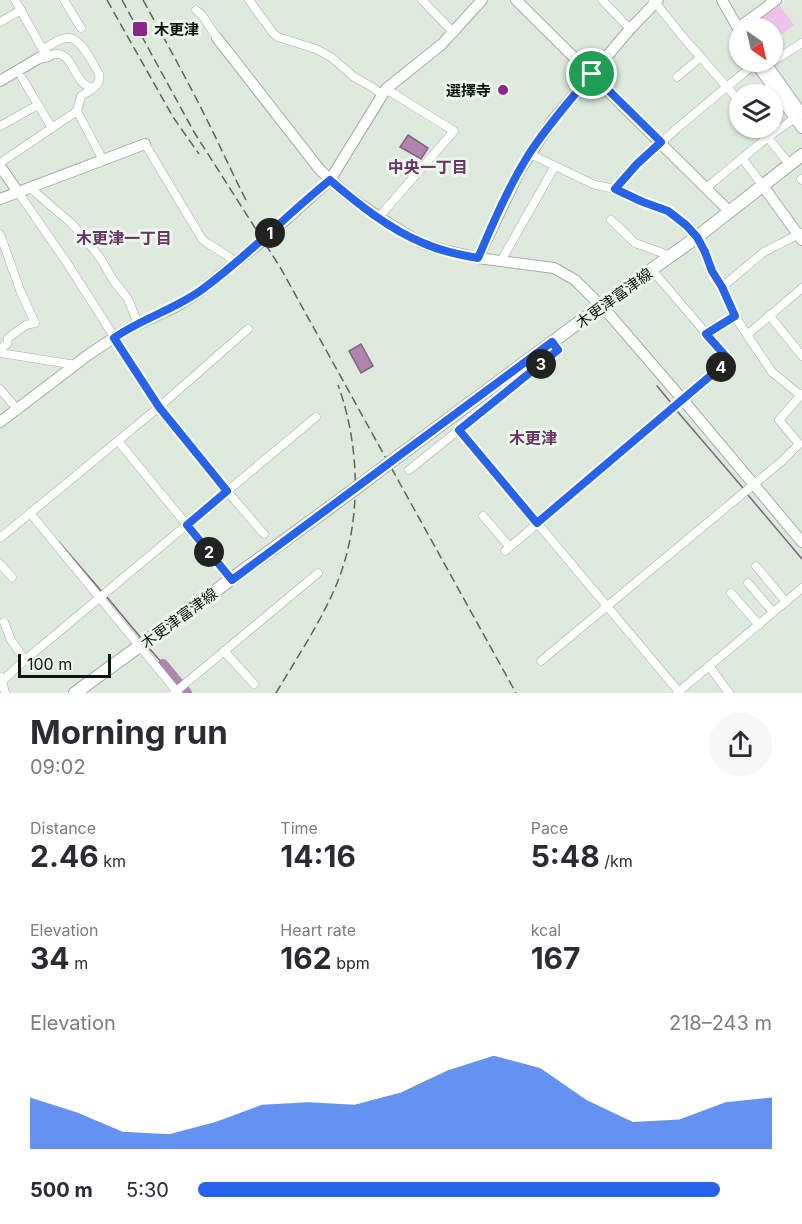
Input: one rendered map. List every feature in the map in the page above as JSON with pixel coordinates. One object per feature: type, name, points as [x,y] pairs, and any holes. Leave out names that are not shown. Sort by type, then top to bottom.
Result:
[{"type":"main road","name":"木更津富津線","points":[[75,693],[697,237],[802,155]]},
{"type":"street","points":[[15,0],[45,53]]},
{"type":"street","points":[[64,0],[81,28]]},
{"type":"street","points":[[249,0],[278,37],[316,49],[331,57],[372,87],[454,131],[379,217]]},
{"type":"street","points":[[422,0],[454,33]]},
{"type":"street","points":[[0,422],[114,338],[175,307],[237,262],[330,180],[384,92],[454,33],[482,0]]},
{"type":"street","points":[[516,0],[729,211]]},
{"type":"street","points":[[602,0],[630,28]]},
{"type":"street","points":[[722,0],[732,18]]},
{"type":"street","points":[[755,18],[776,0]]},
{"type":"street","points":[[478,258],[503,203],[530,153],[552,121],[630,28],[656,1],[683,37],[729,89]]},
{"type":"street","points":[[200,8],[202,15],[218,38],[313,161],[350,197],[401,232],[424,244],[478,258],[558,269],[575,280],[683,400],[802,542]]},
{"type":"street","points":[[0,22],[21,10]]},
{"type":"street","points":[[0,81],[39,58],[63,39],[71,37],[79,41],[99,74],[98,85],[81,96],[76,111],[0,164],[67,263],[159,407],[264,534]]},
{"type":"street","points":[[783,52],[802,43]]},
{"type":"street","points":[[0,74],[45,53],[58,54],[68,58],[81,82],[93,88]]},
{"type":"street","points":[[677,77],[701,57]]},
{"type":"street","points":[[615,189],[661,142],[748,72]]},
{"type":"street","points":[[768,72],[800,115],[802,128]]},
{"type":"street","points":[[22,78],[52,128]]},
{"type":"street","points":[[0,126],[38,105]]},
{"type":"street","points":[[76,111],[103,160]]},
{"type":"street","points":[[783,127],[800,115]]},
{"type":"street","points":[[706,188],[767,138]]},
{"type":"street","points":[[769,138],[790,165]]},
{"type":"street","points":[[0,199],[145,144],[202,239],[237,262]]},
{"type":"street","points":[[530,153],[595,185],[615,189],[668,211],[686,225],[697,237],[735,316],[772,372],[801,394],[779,420],[799,444],[782,461],[541,661]]},
{"type":"street","points":[[722,287],[764,252],[801,236],[742,159]]},
{"type":"street","points":[[501,261],[555,166]]},
{"type":"street","points":[[29,187],[86,240],[128,299],[138,324]]},
{"type":"street","points":[[611,220],[635,243],[671,256]]},
{"type":"street","points":[[0,234],[20,290],[35,322],[26,325],[8,338],[7,344],[0,351]]},
{"type":"street","points":[[483,516],[507,549],[729,360],[652,270]]},
{"type":"street","points":[[747,334],[802,288]]},
{"type":"street","points":[[769,315],[802,356]]},
{"type":"street","points":[[706,334],[735,316]]},
{"type":"street","points":[[0,538],[159,407],[248,329]]},
{"type":"street","points":[[409,470],[558,350],[552,342]]},
{"type":"street","points":[[0,351],[76,365]]},
{"type":"street","points":[[0,389],[18,410]]},
{"type":"street","points":[[5,693],[1,679],[316,417]]},
{"type":"street","points":[[459,430],[678,693],[802,588]]},
{"type":"street","points":[[118,441],[232,580]]},
{"type":"street","points":[[30,513],[101,597],[176,692],[318,573]]},
{"type":"street","points":[[0,564],[12,578]]},
{"type":"street","points":[[756,566],[786,602]]},
{"type":"street","points":[[748,583],[773,612]]},
{"type":"street","points":[[731,593],[759,625]]},
{"type":"street","points":[[4,622],[11,640],[25,660]]},
{"type":"street","points":[[224,651],[254,684]]},
{"type":"street","points":[[709,666],[729,693]]},
{"type":"shaded area","points":[[779,4],[794,25],[783,33],[783,18],[761,18]]},
{"type":"shaded area","points":[[408,135],[428,148],[421,159],[400,147]]},
{"type":"shaded area","points":[[361,344],[373,366],[361,373],[349,351]]},
{"type":"waterway","points":[[657,386],[672,404]]},
{"type":"waterway","points":[[677,411],[743,488]]},
{"type":"waterway","points":[[748,495],[802,559]]},
{"type":"waterway","points":[[59,542],[103,593]]},
{"type":"waterway","points":[[106,596],[141,638]]},
{"type":"waterway","points":[[148,647],[163,664]]},
{"type":"waterway","points":[[163,664],[187,693]]},
{"type":"railway","points":[[107,0],[173,117],[199,154]]},
{"type":"railway","points":[[122,0],[194,132],[280,267],[516,693]]},
{"type":"railway","points":[[143,0],[194,94],[246,200]]},
{"type":"railway","points":[[276,693],[329,602],[344,564],[350,539],[354,513],[354,461],[346,409],[338,385]]},
{"type":"place","name":"木更津","points":[[140,29]]},
{"type":"place","name":"選擇寺","points":[[503,90]]},
{"type":"district","name":"中央一丁目","points":[[428,167]]},
{"type":"district","name":"木更津一丁目","points":[[124,238]]},
{"type":"district","name":"木更津","points":[[533,438]]},
{"type":"route","points":[[592,74],[661,142],[615,189],[668,211],[697,237],[735,316],[706,334],[729,360],[537,523],[459,430],[558,350],[552,342],[232,580],[187,525],[227,491],[159,407],[114,338],[198,293],[261,242],[330,180],[350,197],[401,232],[424,244],[478,258],[503,203],[530,153],[552,121],[592,74]]}]
